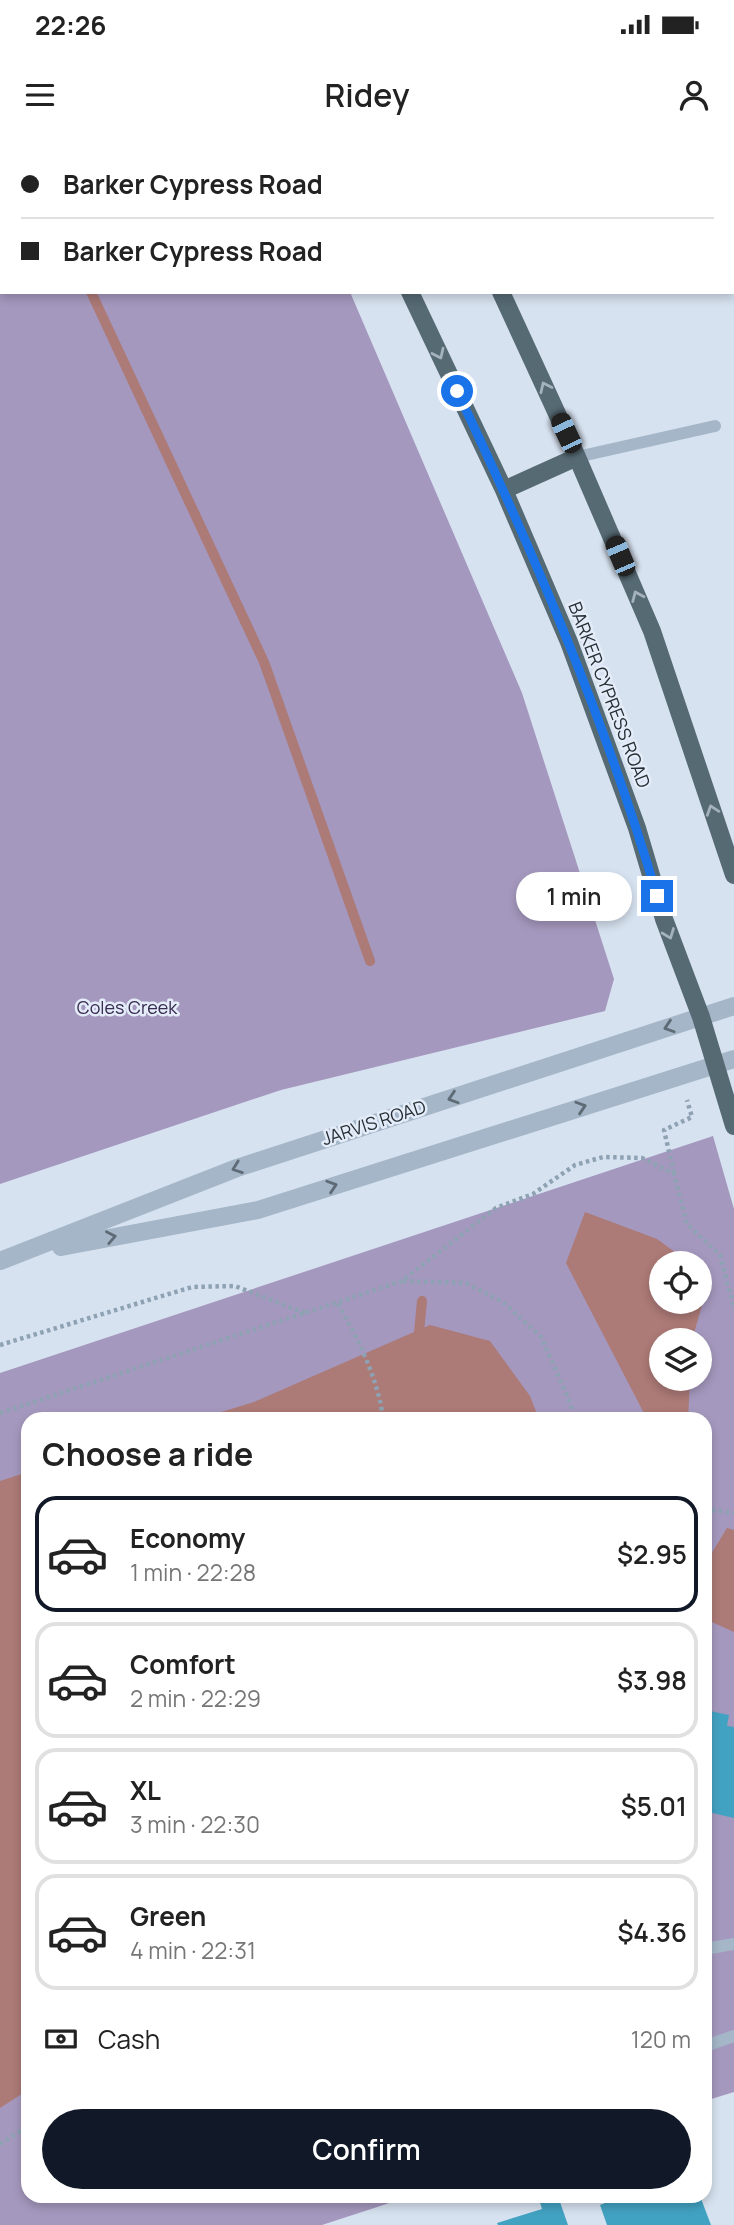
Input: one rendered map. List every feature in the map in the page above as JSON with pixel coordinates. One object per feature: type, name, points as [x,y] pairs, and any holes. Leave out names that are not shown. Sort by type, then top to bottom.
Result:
[{"type":"main road","name":"BARKER CYPRESS ROAD","points":[[411,294],[504,490],[569,642],[637,828],[664,919],[701,1017],[734,1126]]},
{"type":"main road","points":[[502,294],[577,457],[652,631],[734,875]]},
{"type":"main road","points":[[504,490],[577,457]]},
{"type":"street","name":"JARVIS ROAD","points":[[0,1261],[237,1168],[734,1006]]},
{"type":"street","name":"JARVIS ROAD","points":[[20,1255],[258,1210],[734,1059]]},
{"type":"lane","points":[[577,457],[715,426]]},
{"type":"lane","points":[[712,1948],[734,1944]]},
{"type":"lane","points":[[712,2044],[734,2036]]},
{"type":"path","points":[[402,1282],[496,1208],[533,1194],[575,1165],[603,1157],[642,1158],[674,1174],[687,1224],[720,1255],[734,1307]]},
{"type":"path","points":[[0,1413],[402,1282],[466,1283],[503,1302],[541,1337],[571,1404],[572,1412]]},
{"type":"path","points":[[0,1345],[192,1287],[235,1286],[306,1314]]},
{"type":"path","points":[[337,1303],[353,1329],[382,1412]]},
{"type":"path","points":[[712,1510],[734,1513]]},
{"type":"path","points":[[0,2144],[21,2130]]},
{"type":"green space","name":"Coles Creek","points":[[0,294],[351,294],[522,693],[614,979],[605,1011],[281,1090],[0,1184]]},
{"type":"green space","points":[[713,1136],[734,1209],[734,2092],[712,2099],[712,1412],[21,1412],[21,2203],[390,2203],[322,2225],[0,2225],[0,1373]]},
{"type":"shaded area","points":[[585,1212],[657,1239],[674,1251],[649,1251],[649,1314],[700,1314],[695,1328],[649,1328],[649,1391],[689,1391],[688,1412],[643,1412],[566,1263]]},
{"type":"shaded area","points":[[430,1325],[490,1341],[530,1396],[536,1412],[221,1412],[254,1402]]},
{"type":"shaded area","points":[[21,1474],[21,2094],[0,2108],[0,1481]]},
{"type":"shaded area","points":[[727,1528],[734,1530],[734,1632],[712,1622],[712,1553]]},
{"type":"building","points":[[712,1711],[729,1715],[727,1726],[734,1727],[734,1818],[712,1813]]},
{"type":"building","points":[[540,2203],[560,2203],[568,2225],[497,2223],[542,2209]]},
{"type":"building","points":[[703,2203],[711,2225],[607,2225],[600,2205]]},
{"type":"waterway","points":[[92,294],[264,662],[370,961]]},
{"type":"waterway","points":[[418,1343],[422,1301]]},
{"type":"route","points":[[457,391],[504,490],[569,642],[637,828],[657,896]]}]
